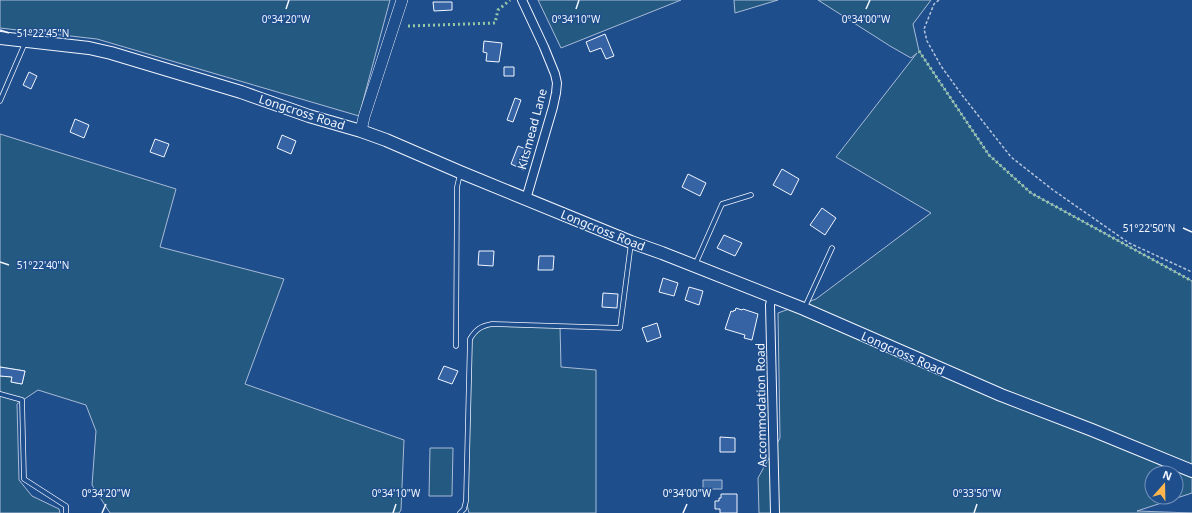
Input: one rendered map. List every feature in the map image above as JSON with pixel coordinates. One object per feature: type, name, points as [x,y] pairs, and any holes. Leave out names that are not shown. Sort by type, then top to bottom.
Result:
[{"type":"main road","name":"Longcross Road","points":[[0,38],[90,48],[111,53],[241,92],[309,116],[361,131],[410,149],[460,172],[632,242],[804,309],[1001,396],[1092,430],[1192,471]]},
{"type":"street","points":[[361,131],[366,110],[402,0]]},
{"type":"street","name":"Kitsmead Lane","points":[[522,0],[544,47],[557,83],[553,107],[526,199]]},
{"type":"street","name":"Accommodation Road","points":[[772,297],[770,305],[775,513]]},
{"type":"lane","points":[[0,101],[26,41]]},
{"type":"lane","points":[[456,346],[457,187],[460,172]]},
{"type":"lane","points":[[694,266],[722,204],[751,195]]},
{"type":"lane","points":[[460,513],[464,509],[466,501],[470,339],[474,332],[482,326],[492,324],[620,328],[632,242]]},
{"type":"lane","points":[[804,309],[832,248]]},
{"type":"lane","points":[[0,394],[22,400],[24,479],[66,506],[66,513]]},
{"type":"path","points":[[939,0],[934,4],[924,29],[927,41],[941,66],[962,95],[1011,157],[1053,190],[1129,243],[1192,272]]},
{"type":"shaded area","points":[[0,0],[390,0],[359,116],[97,39],[0,28]]},
{"type":"shaded area","points":[[538,0],[681,0],[561,48]]},
{"type":"shaded area","points":[[734,0],[778,0],[735,13]]},
{"type":"shaded area","points":[[818,0],[931,0],[913,24],[919,51],[989,155],[1031,193],[1192,281],[1192,493],[1184,496],[1184,465],[1144,465],[1144,505],[1155,505],[1137,511],[1192,513],[759,513],[758,478],[780,438],[778,313],[816,299],[931,213],[836,157],[917,53],[911,58]]},
{"type":"shaded area","points":[[0,134],[176,189],[160,247],[284,279],[245,384],[404,440],[401,510],[399,513],[110,513],[92,485],[96,431],[86,405],[38,390],[17,404],[19,480],[32,496],[59,509],[60,513],[0,513],[0,376],[12,377],[11,382],[22,384],[25,371],[0,367]]},
{"type":"shaded area","points":[[492,324],[560,326],[561,367],[596,370],[596,513],[469,513],[466,501],[470,339],[474,332]]},
{"type":"shaded area","points":[[430,448],[453,448],[452,496],[429,496]]},
{"type":"shaded area","points":[[703,480],[722,480],[722,489],[703,489]]},
{"type":"building","points":[[433,2],[452,2],[452,10],[434,11]]},
{"type":"building","points":[[605,34],[614,56],[606,59],[601,48],[590,52],[586,42]]},
{"type":"building","points":[[484,41],[502,43],[499,62],[486,61],[487,53],[483,52]]},
{"type":"building","points":[[504,67],[514,67],[514,76],[504,76]]},
{"type":"building","points":[[29,72],[37,76],[31,89],[23,85]]},
{"type":"building","points":[[515,98],[521,100],[513,122],[507,120]]},
{"type":"building","points":[[75,119],[89,125],[84,138],[70,132]]},
{"type":"building","points":[[282,135],[296,141],[291,154],[277,148]]},
{"type":"building","points":[[155,139],[169,144],[164,157],[150,152]]},
{"type":"building","points":[[518,146],[531,151],[524,170],[511,164]]},
{"type":"building","points":[[782,169],[799,179],[791,195],[773,185]]},
{"type":"building","points":[[688,174],[706,183],[700,196],[682,187]]},
{"type":"building","points":[[822,208],[836,218],[825,235],[810,225]]},
{"type":"building","points":[[724,235],[742,243],[735,256],[717,248]]},
{"type":"building","points":[[479,251],[494,251],[493,266],[478,265]]},
{"type":"building","points":[[539,256],[554,256],[553,270],[538,270]]},
{"type":"building","points":[[663,278],[678,283],[674,296],[659,292]]},
{"type":"building","points":[[689,287],[703,291],[699,305],[685,300]]},
{"type":"building","points":[[603,293],[618,294],[617,308],[602,307]]},
{"type":"building","points":[[736,308],[758,314],[752,340],[744,338],[745,335],[725,329],[731,311],[735,311]]},
{"type":"building","points":[[657,323],[661,337],[647,342],[642,328]]},
{"type":"building","points":[[444,366],[458,371],[452,384],[438,379]]},
{"type":"building","points":[[0,367],[25,371],[22,384],[11,382],[12,377],[0,376]]},
{"type":"building","points":[[720,437],[735,438],[735,452],[720,452]]},
{"type":"building","points":[[721,494],[737,494],[737,513],[720,513],[720,509],[715,509],[715,501],[719,501]]},
{"type":"hedge","points":[[408,26],[495,23],[498,10],[510,0]]},
{"type":"hedge","points":[[919,51],[989,155],[1031,193],[1192,281]]}]
